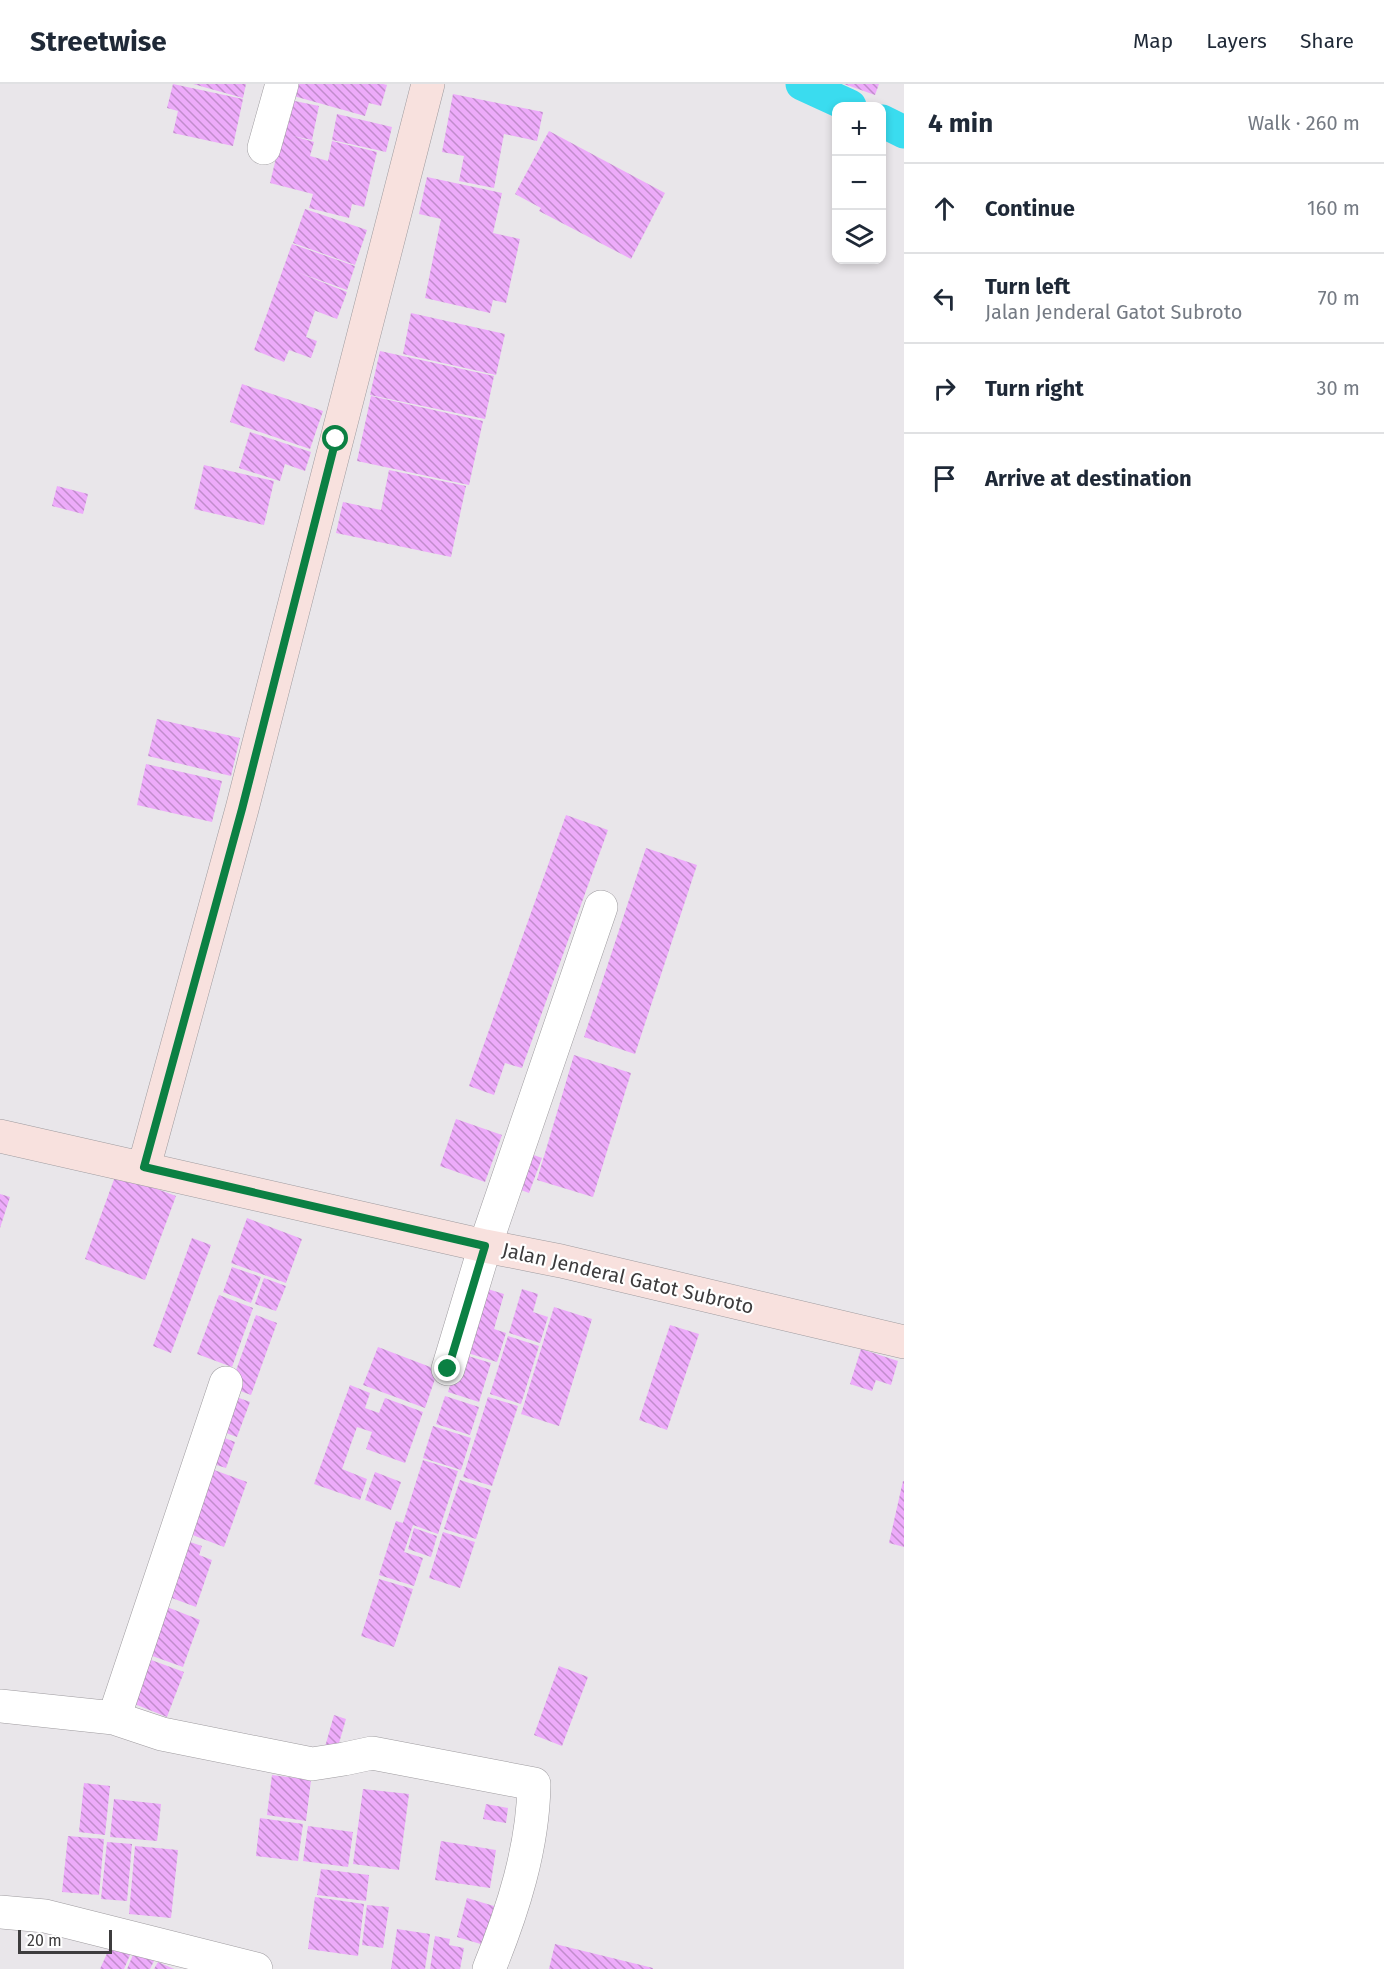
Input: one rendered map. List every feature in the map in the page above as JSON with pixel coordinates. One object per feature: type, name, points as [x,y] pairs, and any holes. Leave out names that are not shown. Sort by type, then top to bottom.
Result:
[{"type":"street","points":[[264,148],[282,84]]},
{"type":"street","points":[[144,1167],[242,809],[428,84]]},
{"type":"street","points":[[448,1369],[485,1246],[601,907]]},
{"type":"street","name":"Jalan Jenderal Gatot Subroto","points":[[0,1136],[485,1246],[561,1261],[904,1342]]},
{"type":"street","points":[[114,1718],[226,1383]]},
{"type":"street","points":[[0,1706],[114,1718],[162,1734],[312,1764],[344,1760],[372,1753],[534,1784],[533,1813],[526,1854],[510,1913],[489,1969]]},
{"type":"street","points":[[0,1912],[45,1916],[256,1969]]},
{"type":"building","points":[[173,84],[243,99],[233,146],[173,133],[178,111],[167,108]]},
{"type":"building","points":[[193,84],[246,84],[243,98]]},
{"type":"building","points":[[293,84],[387,85],[381,106],[369,103],[365,116],[290,95]]},
{"type":"building","points":[[844,84],[879,84],[875,95]]},
{"type":"building","points":[[453,94],[543,112],[537,141],[504,134],[494,188],[459,181],[464,156],[442,152]]},
{"type":"building","points":[[290,100],[319,106],[312,140],[293,136],[314,142],[310,156],[328,161],[332,141],[377,152],[364,207],[352,204],[349,218],[309,208],[313,194],[270,183]]},
{"type":"building","points":[[337,114],[392,127],[386,152],[332,140]]},
{"type":"building","points":[[549,131],[665,193],[631,259],[539,211],[541,208],[515,194]]},
{"type":"building","points":[[427,177],[502,193],[493,233],[520,239],[506,303],[493,300],[490,313],[425,298],[441,219],[419,214]]},
{"type":"building","points":[[305,209],[367,230],[355,265],[293,243]]},
{"type":"building","points":[[292,244],[355,266],[347,290],[297,272],[347,292],[337,319],[308,308],[315,311],[306,337],[317,341],[311,358],[289,350],[284,362],[254,350]]},
{"type":"building","points":[[411,313],[505,334],[496,375],[403,354]]},
{"type":"building","points":[[380,351],[494,376],[485,419],[370,395]]},
{"type":"building","points":[[242,384],[323,411],[310,449],[230,422]]},
{"type":"building","points":[[371,396],[483,421],[469,485],[357,461]]},
{"type":"building","points":[[250,432],[311,452],[305,471],[285,464],[280,481],[239,468]]},
{"type":"building","points":[[204,465],[274,481],[264,525],[194,509]]},
{"type":"building","points":[[389,470],[466,486],[451,557],[336,533],[343,502],[381,510]]},
{"type":"building","points":[[57,486],[88,494],[83,514],[52,506]]},
{"type":"building","points":[[157,719],[240,738],[231,776],[148,756]]},
{"type":"building","points":[[146,764],[222,781],[212,822],[137,805]]},
{"type":"building","points":[[566,815],[608,830],[522,1068],[505,1063],[494,1095],[469,1086]]},
{"type":"building","points":[[646,848],[697,865],[635,1054],[584,1037]]},
{"type":"building","points":[[574,1055],[631,1073],[593,1197],[537,1180]]},
{"type":"building","points":[[456,1119],[502,1135],[485,1182],[440,1166]]},
{"type":"building","points":[[520,1150],[542,1158],[529,1193],[508,1185]]},
{"type":"building","points":[[116,1174],[176,1196],[145,1280],[85,1259]]},
{"type":"building","points":[[0,1194],[10,1197],[0,1228]]},
{"type":"building","points":[[247,1218],[302,1239],[286,1283],[231,1263]]},
{"type":"building","points":[[192,1238],[211,1245],[171,1353],[153,1346]]},
{"type":"building","points":[[232,1267],[261,1277],[251,1303],[223,1292]]},
{"type":"building","points":[[264,1278],[286,1286],[276,1311],[255,1304]]},
{"type":"building","points":[[481,1287],[504,1294],[494,1329],[506,1333],[497,1362],[461,1351]]},
{"type":"building","points":[[522,1289],[538,1294],[533,1312],[548,1317],[540,1343],[509,1333]]},
{"type":"building","points":[[219,1295],[253,1308],[232,1367],[197,1354]]},
{"type":"building","points":[[554,1307],[592,1319],[559,1426],[521,1414]]},
{"type":"building","points":[[256,1315],[277,1323],[251,1395],[230,1387]]},
{"type":"building","points":[[670,1325],[699,1334],[667,1430],[639,1420]]},
{"type":"building","points":[[508,1336],[539,1346],[521,1404],[490,1394]]},
{"type":"building","points":[[378,1347],[438,1370],[425,1408],[363,1385]]},
{"type":"building","points":[[861,1349],[898,1361],[891,1385],[876,1380],[872,1391],[850,1384]]},
{"type":"building","points":[[468,1356],[491,1363],[479,1402],[448,1392],[454,1372]]},
{"type":"building","points":[[350,1385],[370,1393],[365,1408],[379,1413],[385,1398],[423,1412],[405,1463],[366,1449],[372,1432],[357,1427],[342,1469],[367,1479],[360,1500],[314,1484]]},
{"type":"building","points":[[231,1395],[250,1402],[237,1437],[218,1430]]},
{"type":"building","points":[[445,1396],[479,1407],[470,1435],[436,1424]]},
{"type":"building","points":[[488,1397],[518,1406],[492,1486],[463,1477]]},
{"type":"building","points":[[433,1426],[471,1438],[461,1470],[423,1458]]},
{"type":"building","points":[[217,1435],[235,1442],[226,1468],[207,1462]]},
{"type":"building","points":[[423,1460],[458,1471],[438,1534],[413,1525],[404,1552],[423,1558],[414,1586],[379,1575],[396,1521],[403,1523]]},
{"type":"building","points":[[206,1467],[247,1482],[224,1547],[182,1531]]},
{"type":"building","points":[[375,1472],[401,1482],[391,1510],[365,1500]]},
{"type":"building","points":[[460,1480],[491,1490],[476,1539],[444,1529]]},
{"type":"building","points":[[904,1481],[904,1547],[889,1543]]},
{"type":"building","points":[[414,1528],[437,1536],[431,1557],[408,1549]]},
{"type":"building","points":[[443,1532],[475,1542],[460,1588],[429,1578]]},
{"type":"building","points":[[181,1539],[202,1546],[199,1555],[212,1560],[196,1607],[161,1594]]},
{"type":"building","points":[[379,1579],[413,1589],[394,1647],[361,1636]]},
{"type":"building","points":[[162,1605],[200,1620],[183,1667],[144,1653]]},
{"type":"building","points":[[143,1657],[184,1672],[167,1717],[127,1701]]},
{"type":"building","points":[[559,1666],[588,1677],[562,1746],[534,1735]]},
{"type":"building","points":[[334,1715],[346,1719],[337,1750],[325,1747]]},
{"type":"building","points":[[272,1775],[311,1780],[306,1821],[267,1815]]},
{"type":"building","points":[[84,1783],[110,1786],[105,1835],[79,1832]]},
{"type":"building","points":[[363,1789],[409,1794],[399,1870],[353,1864]]},
{"type":"building","points":[[114,1799],[161,1804],[157,1841],[110,1837]]},
{"type":"building","points":[[486,1804],[508,1808],[506,1823],[483,1819]]},
{"type":"building","points":[[260,1818],[303,1824],[298,1861],[256,1856]]},
{"type":"building","points":[[308,1826],[353,1832],[348,1867],[303,1861]]},
{"type":"building","points":[[68,1836],[104,1839],[99,1895],[62,1892]]},
{"type":"building","points":[[441,1841],[496,1850],[490,1888],[435,1880]]},
{"type":"building","points":[[107,1842],[132,1844],[127,1901],[101,1899]]},
{"type":"building","points":[[135,1846],[178,1850],[171,1918],[129,1914]]},
{"type":"building","points":[[321,1869],[369,1875],[366,1901],[317,1895]]},
{"type":"building","points":[[315,1897],[364,1904],[358,1956],[308,1949]]},
{"type":"building","points":[[467,1898],[504,1909],[494,1948],[457,1937]]},
{"type":"building","points":[[367,1905],[389,1907],[383,1948],[362,1945]]},
{"type":"building","points":[[397,1929],[430,1934],[425,1969],[391,1969]]},
{"type":"building","points":[[435,1936],[450,1939],[449,1945],[464,1948],[460,1969],[430,1969]]},
{"type":"building","points":[[113,1940],[133,1948],[124,1969],[100,1969]]},
{"type":"building","points":[[555,1944],[653,1968],[653,1969],[549,1969]]},
{"type":"building","points":[[135,1950],[155,1959],[150,1969],[127,1969]]},
{"type":"building","points":[[158,1962],[174,1969],[154,1969]]},
{"type":"waterway","points":[[802,84],[841,102]]},
{"type":"waterway","points":[[886,123],[904,132]]},
{"type":"route","points":[[336,439],[242,809],[144,1167],[485,1246],[448,1369]]}]
